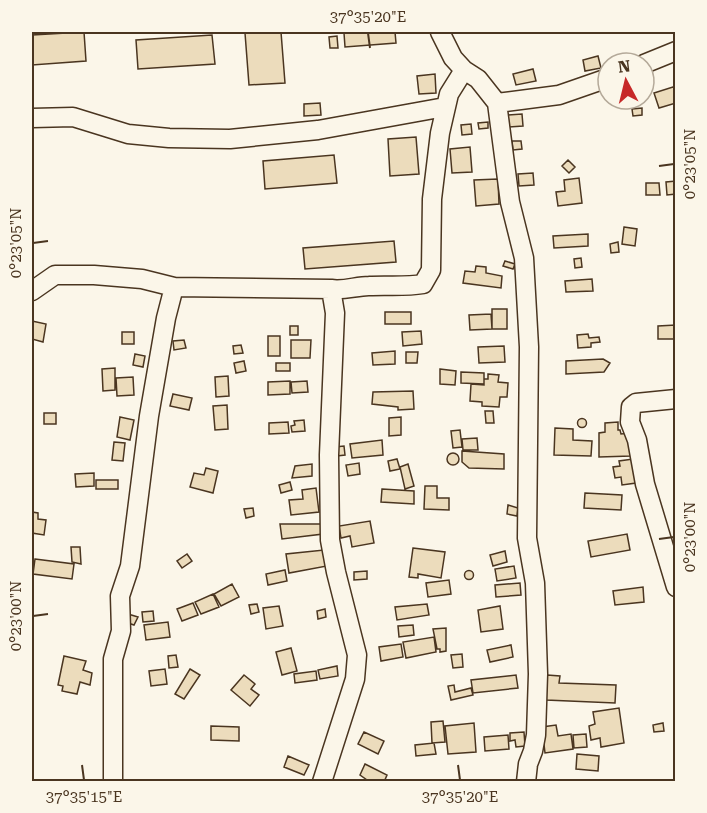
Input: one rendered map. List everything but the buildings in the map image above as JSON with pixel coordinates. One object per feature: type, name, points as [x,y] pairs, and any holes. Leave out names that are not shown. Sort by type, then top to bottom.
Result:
[{"type":"street","points":[[440,32],[453,58],[478,79],[497,103],[510,202],[524,258],[529,347],[527,538],[535,583],[538,674],[536,735],[526,782]]},
{"type":"street","points":[[656,59],[675,51]]},
{"type":"street","points":[[32,291],[55,275],[142,279],[174,287],[344,291],[370,286],[423,284],[431,270],[432,199],[445,107],[464,69]]},
{"type":"street","points":[[497,103],[559,95],[596,82]]},
{"type":"street","points":[[32,118],[73,117],[128,134],[169,138],[230,139],[318,130],[445,107]]},
{"type":"street","points":[[113,782],[113,659],[121,631],[120,596],[130,566],[149,416],[166,318],[174,287]]},
{"type":"street","points":[[322,782],[355,679],[357,655],[336,572],[329,530],[329,455],[335,313],[331,289]]},
{"type":"street","points":[[675,399],[636,403],[631,407],[630,422],[637,440],[645,484],[675,587]]}]
